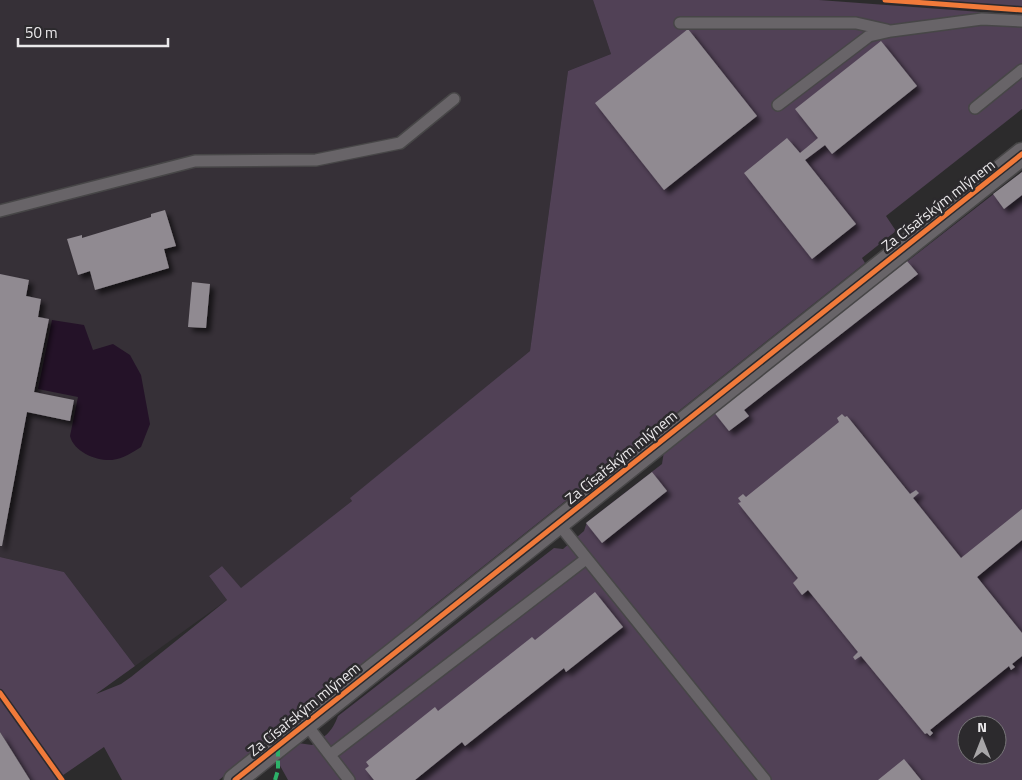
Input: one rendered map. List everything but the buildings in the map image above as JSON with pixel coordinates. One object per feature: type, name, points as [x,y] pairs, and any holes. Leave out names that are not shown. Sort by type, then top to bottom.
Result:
[{"type":"street","name":"Za Císařským mlýnem","points":[[236,780],[1022,154]]},
{"type":"lane","points":[[778,105],[870,36],[891,31],[982,19],[1022,21]]},
{"type":"lane","points":[[680,23],[856,23],[891,31]]},
{"type":"lane","points":[[975,108],[1022,70]]},
{"type":"lane","points":[[0,212],[195,161],[316,160],[400,143],[454,99]]},
{"type":"lane","points":[[558,523],[765,780]]},
{"type":"lane","points":[[330,756],[586,559]]},
{"type":"lane","points":[[306,724],[349,780]]},
{"type":"shaded area","points":[[0,0],[593,0],[611,54],[568,71],[530,351],[351,498],[352,501],[241,589],[222,566],[209,576],[227,600],[135,666],[64,572],[0,557]]},
{"type":"shaded area","points":[[593,0],[819,0],[1022,15],[1022,109],[886,216],[896,231],[862,258],[865,263],[427,611],[373,659],[219,780],[122,780],[104,747],[56,780],[30,780],[0,732],[0,557],[64,572],[135,666],[96,694],[121,684],[131,677],[227,600],[209,576],[222,566],[241,588],[352,501],[350,498],[530,351],[568,71],[611,54]]},
{"type":"shaded area","points":[[931,0],[1022,0],[1022,7]]},
{"type":"shaded area","points":[[1022,172],[1022,780],[288,780],[278,762],[298,743],[312,745],[321,739],[331,730],[338,716],[554,548],[563,549],[584,531],[587,522],[662,464],[664,451]]},
{"type":"shaded area","points":[[52,320],[84,325],[93,350],[113,344],[130,355],[141,375],[150,424],[141,447],[120,458],[106,460],[86,454],[72,442],[70,436],[78,397],[38,389]]},
{"type":"marked path","points":[[275,780],[278,770],[278,746]]},
{"type":"cycle path","points":[[885,0],[1022,10]]},
{"type":"cycle path","points":[[235,780],[1022,154]]},
{"type":"cycle path","points":[[0,693],[62,780]]}]
